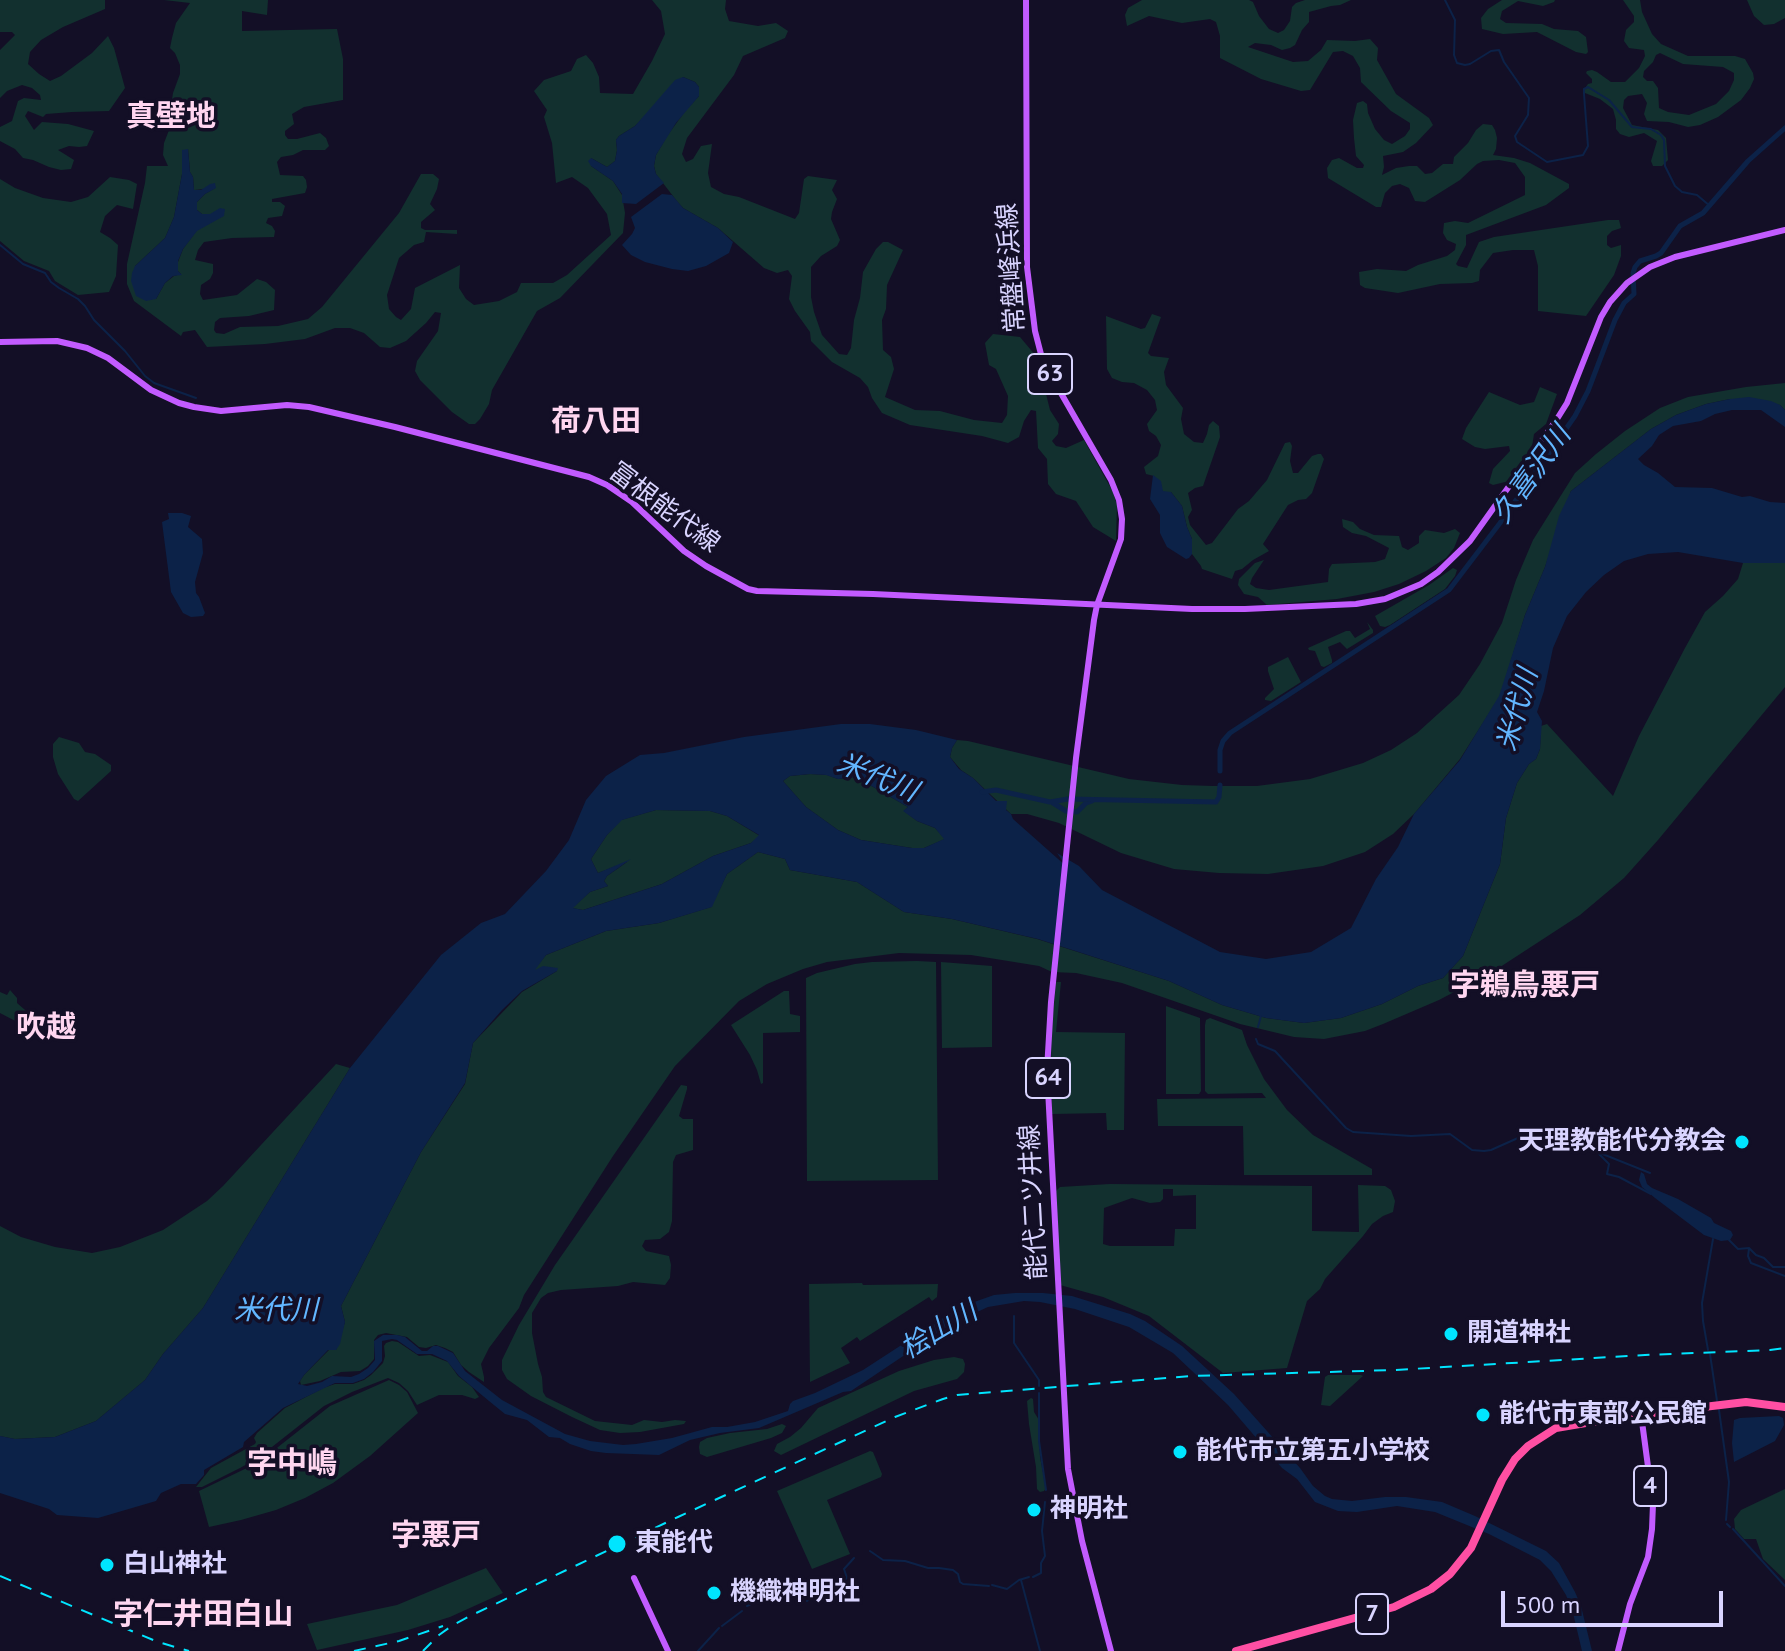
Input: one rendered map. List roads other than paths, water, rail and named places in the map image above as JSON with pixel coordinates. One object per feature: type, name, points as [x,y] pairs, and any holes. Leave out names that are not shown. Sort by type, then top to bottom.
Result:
[{"type":"highway","name":"7","points":[[1236,1651],[1394,1607],[1425,1593],[1450,1574],[1464,1557],[1515,1459],[1528,1446],[1556,1428],[1746,1402],[1785,1407]]},
{"type":"main road","name":"常盤峰浜線","points":[[1026,0],[1027,267],[1035,331],[1043,362],[1111,480],[1121,511],[1121,539],[1097,605]]},
{"type":"main road","name":"富根能代線","points":[[0,342],[57,341],[87,348],[108,358],[151,390],[194,407],[221,411],[287,405],[309,407],[589,477],[632,502],[684,551],[748,589],[1230,609],[1356,604],[1403,593],[1421,584],[1438,572],[1477,533],[1557,419],[1601,317],[1627,283],[1650,267],[1675,257],[1785,230]]},
{"type":"main road","name":"能代二ツ井線","points":[[1097,605],[1076,766],[1047,1070],[1067,1455],[1082,1541],[1111,1651]]},
{"type":"main road","name":"4","points":[[1618,1651],[1630,1604],[1648,1557],[1652,1529],[1653,1504],[1641,1414]]},
{"type":"main road","points":[[634,1578],[668,1651]]},
{"type":"water","points":[[683,77],[695,82],[699,87],[699,96],[676,123],[656,155],[656,174],[664,183],[636,204],[622,203],[622,194],[613,181],[588,161],[591,158],[607,167],[615,161],[619,136],[635,126],[675,80]]},
{"type":"water","points":[[188,149],[194,190],[215,183],[216,188],[197,202],[197,210],[210,214],[220,208],[225,209],[224,216],[197,231],[178,261],[178,271],[182,275],[173,276],[156,299],[146,301],[136,296],[132,273],[135,266],[165,238],[174,217],[182,174],[182,150]]},
{"type":"water","points":[[662,194],[672,195],[683,208],[718,228],[733,242],[729,253],[706,266],[688,271],[645,262],[631,255],[622,245],[635,228],[631,217]]},
{"type":"water","name":"米代川","points":[[1749,397],[1780,405],[1785,410],[1785,427],[1761,410],[1732,410],[1701,421],[1673,426],[1659,435],[1638,459],[1675,487],[1712,488],[1742,497],[1785,503],[1785,563],[1743,563],[1678,552],[1648,554],[1624,561],[1586,592],[1567,616],[1553,648],[1537,712],[1542,721],[1540,749],[1517,783],[1506,818],[1500,864],[1463,956],[1443,978],[1341,1018],[1304,1023],[1266,1018],[1222,1005],[1169,981],[1038,939],[952,919],[904,912],[857,882],[790,870],[785,859],[758,852],[727,874],[712,907],[659,923],[606,931],[546,955],[535,970],[543,966],[558,968],[557,971],[522,991],[473,1043],[465,1083],[421,1152],[341,1306],[345,1322],[340,1344],[336,1350],[328,1350],[298,1384],[307,1386],[332,1376],[351,1377],[359,1374],[375,1360],[374,1341],[383,1335],[397,1335],[405,1337],[422,1351],[438,1346],[453,1353],[465,1371],[502,1400],[565,1434],[590,1441],[636,1444],[712,1427],[755,1422],[788,1411],[793,1401],[863,1370],[960,1307],[994,1295],[1043,1293],[1072,1296],[1130,1314],[1182,1346],[1234,1394],[1325,1496],[1352,1501],[1406,1497],[1442,1502],[1546,1551],[1559,1563],[1575,1592],[1592,1651],[1582,1651],[1566,1595],[1540,1560],[1489,1534],[1435,1512],[1397,1506],[1357,1512],[1338,1511],[1315,1502],[1228,1405],[1173,1353],[1129,1327],[1075,1309],[1040,1302],[1024,1301],[988,1307],[951,1324],[851,1391],[759,1428],[690,1440],[659,1455],[591,1451],[560,1438],[549,1437],[527,1420],[505,1414],[459,1376],[447,1361],[432,1354],[417,1354],[392,1339],[382,1341],[382,1361],[364,1379],[353,1383],[335,1383],[283,1408],[244,1442],[243,1447],[204,1470],[204,1475],[196,1484],[181,1484],[161,1493],[156,1501],[98,1518],[57,1515],[49,1509],[0,1493],[0,1436],[15,1439],[55,1437],[96,1421],[145,1380],[203,1308],[350,1068],[441,955],[481,923],[505,914],[546,871],[569,840],[586,800],[606,776],[640,755],[841,724],[916,730],[957,740],[950,757],[959,769],[996,801],[1007,801],[1006,810],[1013,819],[1066,866],[1057,853],[1079,866],[1102,890],[1220,952],[1266,959],[1311,952],[1351,928],[1414,814],[1460,760],[1499,696],[1525,615],[1545,567],[1559,516],[1571,491],[1651,429],[1676,415],[1730,399]],"holes":[[[810,774],[838,779],[856,777],[908,807],[903,811],[935,828],[944,839],[924,848],[912,848],[861,840],[838,830],[806,807],[783,781],[790,776]],[[656,810],[710,811],[727,816],[759,835],[751,843],[713,856],[662,884],[583,910],[573,908],[590,892],[608,886],[604,881],[607,876],[631,859],[598,873],[591,859],[607,835],[622,820]]]},
{"type":"water","points":[[1153,475],[1161,481],[1163,491],[1171,492],[1182,506],[1192,539],[1189,558],[1167,547],[1160,533],[1160,515],[1150,499]]},
{"type":"water","points":[[168,513],[191,516],[188,527],[202,539],[203,553],[195,582],[196,593],[205,613],[203,616],[191,617],[183,613],[171,592],[162,522],[169,519]]},
{"type":"water","points":[[1641,1172],[1652,1188],[1678,1199],[1731,1231],[1733,1235],[1730,1240],[1721,1241],[1704,1235],[1655,1198],[1642,1187],[1639,1180]]},
{"type":"water","points":[[1783,1418],[1784,1425],[1775,1441],[1734,1462],[1734,1420]]},
{"type":"waterway","points":[[1445,0],[1455,20],[1454,55],[1457,63],[1470,64],[1491,51],[1499,50],[1529,98],[1528,115],[1515,136],[1517,142],[1547,162],[1583,155],[1588,146],[1584,94],[1584,89],[1588,87],[1609,100],[1632,127],[1651,129],[1661,135],[1665,166],[1675,186],[1682,192],[1697,195],[1710,206]]},
{"type":"waterway","name":"久喜沢川","points":[[1220,771],[1220,750],[1230,733],[1449,590],[1575,416],[1615,320],[1624,303],[1634,294],[1635,267],[1640,261],[1661,253],[1680,226],[1703,213],[1748,161],[1785,128]]},
{"type":"waterway","points":[[0,245],[23,264],[45,273],[51,282],[78,299],[145,376],[154,383],[196,398]]},
{"type":"waterway","name":"久喜沢川","points":[[982,792],[996,790],[1050,802],[1068,799],[1216,802],[1220,785]]},
{"type":"waterway","points":[[1053,803],[1066,811],[1077,812],[1092,801]]},
{"type":"waterway","points":[[1258,1027],[1261,1016]]},
{"type":"waterway","points":[[1256,1039],[1258,1044],[1275,1051],[1353,1132],[1411,1136],[1450,1134],[1472,1150],[1484,1151],[1536,1130],[1561,1149],[1590,1149],[1650,1173]]},
{"type":"waterway","points":[[1599,1154],[1609,1164],[1607,1174],[1651,1194]]},
{"type":"waterway","points":[[1708,1350],[1702,1303],[1713,1239]]},
{"type":"waterway","points":[[1729,1240],[1738,1249],[1749,1248],[1773,1267],[1785,1267]]},
{"type":"waterway","points":[[1749,1249],[1751,1263],[1785,1276]]},
{"type":"waterway","points":[[1014,1316],[1014,1343],[1039,1380],[1039,1386]]},
{"type":"waterway","points":[[1710,1354],[1717,1401]]},
{"type":"waterway","points":[[1039,1393],[1039,1441],[1046,1490]]},
{"type":"waterway","points":[[1719,1410],[1729,1482],[1726,1520]]},
{"type":"waterway","points":[[1033,1577],[1041,1573],[1045,1556],[1042,1531],[1045,1502]]},
{"type":"waterway","points":[[1727,1524],[1730,1527]]},
{"type":"waterway","points":[[1733,1529],[1785,1586]]},
{"type":"waterway","points":[[870,1551],[883,1560],[953,1570],[963,1584],[989,1586]]},
{"type":"waterway","points":[[807,1601],[821,1592],[830,1595],[846,1592],[844,1569],[854,1558]]},
{"type":"waterway","points":[[992,1585],[1007,1589],[1029,1577]]},
{"type":"waterway","points":[[1021,1580],[1040,1651]]},
{"type":"waterway","points":[[747,1606],[751,1604]]},
{"type":"waterway","points":[[722,1626],[742,1611]]},
{"type":"waterway","points":[[698,1651],[719,1628]]},
{"type":"railway","points":[[423,1651],[439,1635],[472,1615],[895,1417],[957,1395],[1191,1376],[1395,1370],[1785,1348]]},
{"type":"railway","points":[[0,1576],[158,1642],[189,1651]]},
{"type":"railway","points":[[354,1651],[399,1641],[443,1626]]},
{"type":"place","name":"天理教能代分教会","points":[[1742,1142]]},
{"type":"place","name":"開道神社","points":[[1451,1334]]},
{"type":"place","name":"能代市東部公民館","points":[[1483,1415]]},
{"type":"place","name":"能代市立第五小学校","points":[[1180,1452]]},
{"type":"place","name":"神明社","points":[[1034,1510]]},
{"type":"place","name":"東能代","points":[[617,1544]]},
{"type":"place","name":"白山神社","points":[[107,1565]]},
{"type":"place","name":"機織神明社","points":[[714,1593]]},
{"type":"district","name":"真壁地","points":[[171,117]]},
{"type":"district","name":"荷八田","points":[[596,422]]},
{"type":"district","name":"字鵜鳥悪戸","points":[[1525,986]]},
{"type":"district","name":"吹越","points":[[46,1028]]},
{"type":"district","name":"字中嶋","points":[[292,1464]]},
{"type":"district","name":"字悪戸","points":[[436,1536]]},
{"type":"district","name":"字仁井田白山","points":[[203,1615]]},
{"type":"water label","name":"桧山川","points":[[939,1331]]}]
